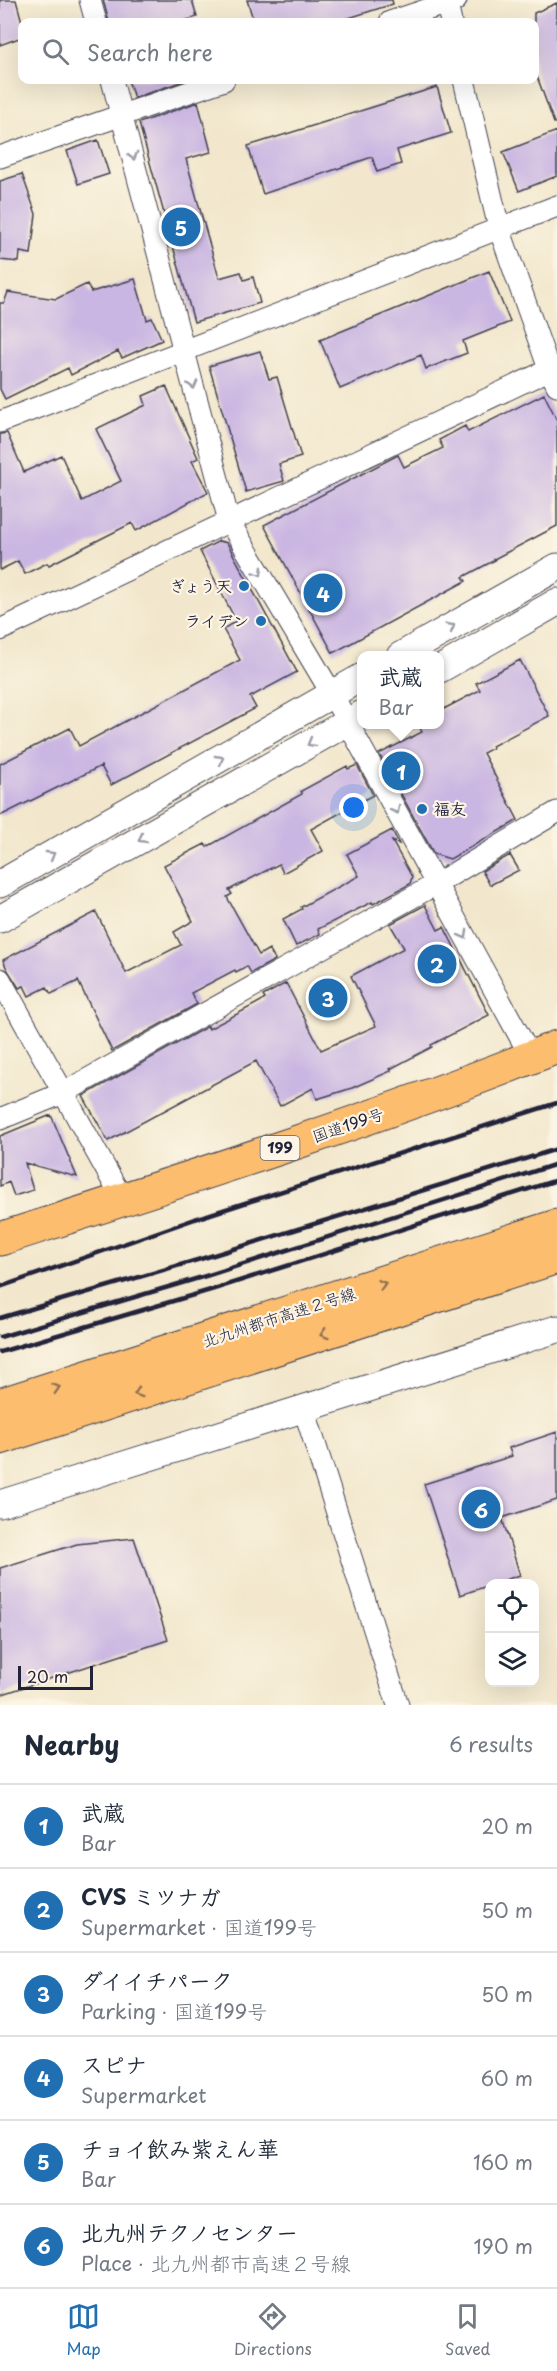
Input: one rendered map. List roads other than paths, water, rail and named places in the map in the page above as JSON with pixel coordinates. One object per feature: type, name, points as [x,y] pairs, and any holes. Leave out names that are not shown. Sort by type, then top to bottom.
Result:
[{"type":"highway","name":"国道199号","points":[[0,1239],[411,1104],[544,1052]]},
{"type":"highway","name":"北九州都市高速２号線","points":[[0,1405],[557,1226]]},
{"type":"highway","points":[[400,1310],[557,1257]]},
{"type":"highway","points":[[400,1310],[557,1278]]},
{"type":"highway","name":"北九州都市高速２号線","points":[[0,1438],[400,1310]]},
{"type":"street","points":[[90,0],[95,18]]},
{"type":"street","points":[[405,18],[450,6]]},
{"type":"street","points":[[0,919],[355,718],[332,694],[229,521],[113,84]]},
{"type":"street","points":[[0,157],[212,84]]},
{"type":"street","points":[[0,630],[229,521],[554,373],[499,228],[465,84]]},
{"type":"street","points":[[0,422],[183,349],[557,206]]},
{"type":"street","points":[[409,651],[557,567]]},
{"type":"street","points":[[444,667],[557,602]]},
{"type":"street","points":[[0,884],[357,680]]},
{"type":"street","points":[[360,729],[436,884],[544,1052]]},
{"type":"street","points":[[0,1119],[63,1093],[436,884],[557,812]]},
{"type":"street","points":[[0,979],[123,1200]]},
{"type":"street","points":[[0,1504],[557,1329]]},
{"type":"street","points":[[304,1409],[398,1705]]},
{"type":"railway","points":[[0,1287],[195,1219],[557,1103]]},
{"type":"railway","points":[[0,1318],[204,1258],[557,1149]]},
{"type":"railway","points":[[0,1337],[209,1275],[557,1164]]},
{"type":"railway","points":[[0,1352],[214,1289],[557,1180]]},
{"type":"place","name":"チョイ飲み紫えん華","points":[[181,227]]},
{"type":"place","name":"ぎょう天","points":[[244,586]]},
{"type":"place","name":"スピナ","points":[[323,593]]},
{"type":"place","name":"ライデン","points":[[261,621]]},
{"type":"place","name":"武蔵","points":[[401,771]]},
{"type":"place","name":"福友","points":[[422,809]]},
{"type":"place","name":"CVS ミツナガ","points":[[437,964]]},
{"type":"place","name":"ダイイチパーク","points":[[328,998]]},
{"type":"place","name":"北九州テクノセンター","points":[[481,1509]]}]
